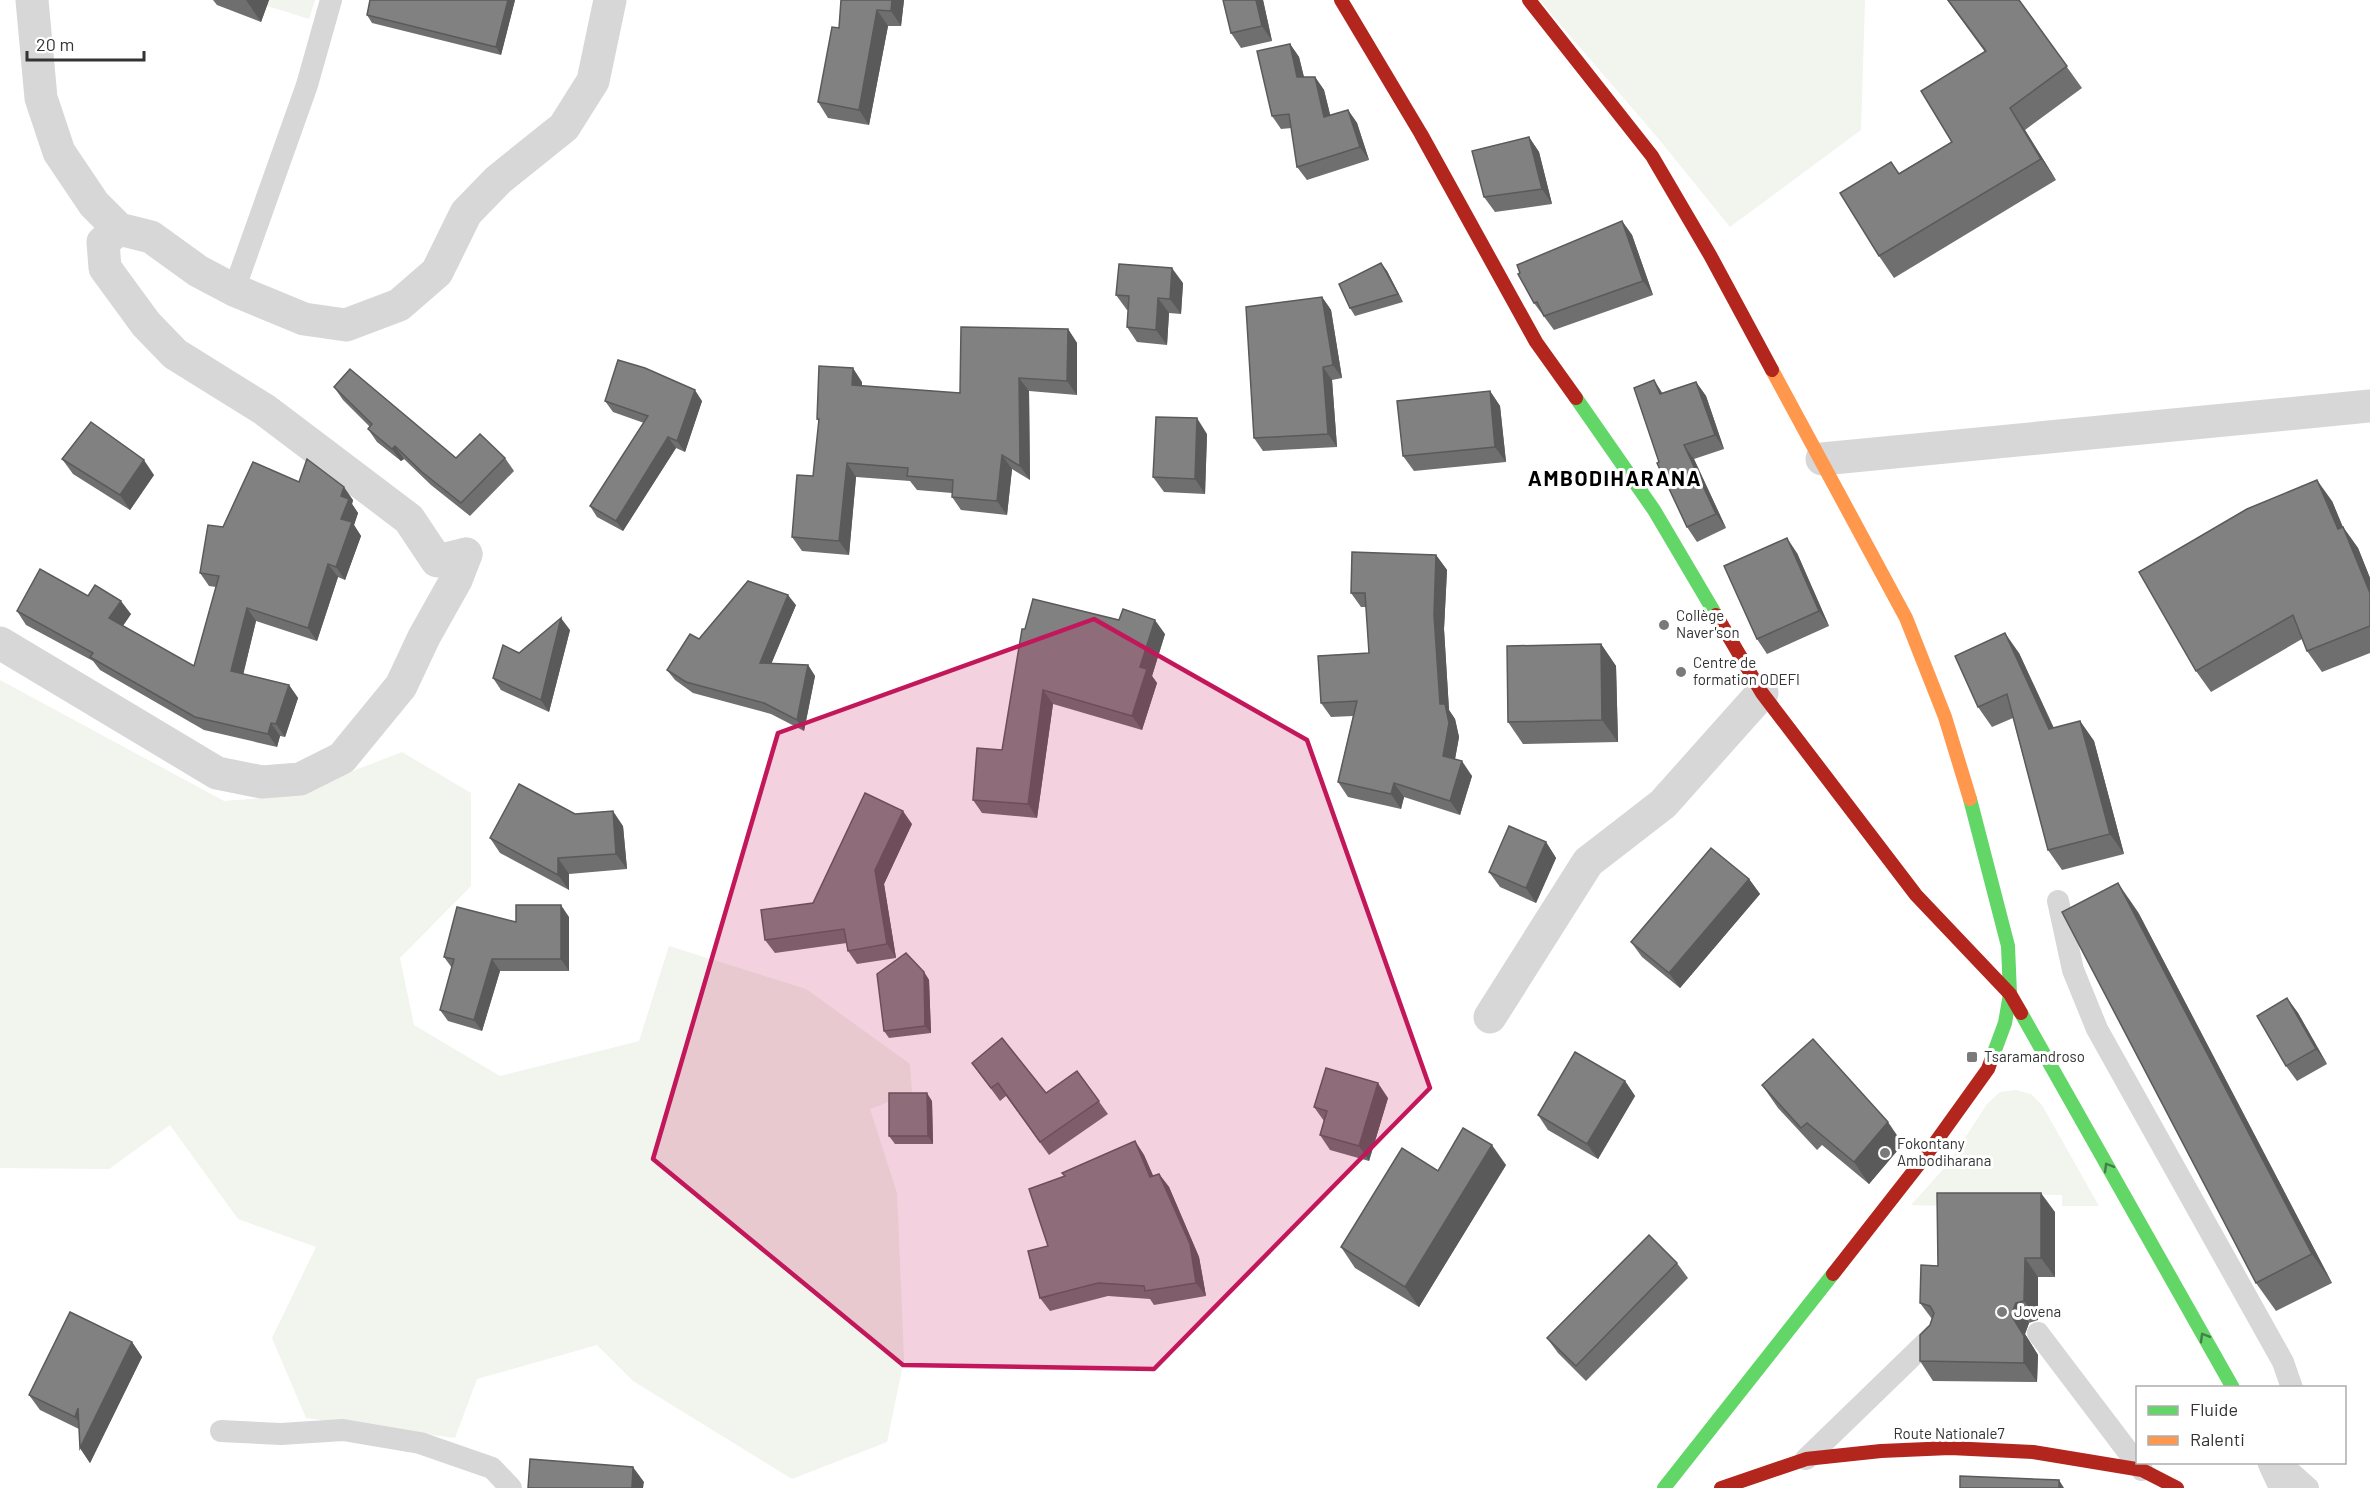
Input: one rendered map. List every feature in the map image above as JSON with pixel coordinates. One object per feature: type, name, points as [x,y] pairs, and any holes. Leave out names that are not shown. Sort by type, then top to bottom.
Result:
[{"type":"street","points":[[32,0],[40,98],[59,152],[94,204],[119,229],[151,237],[198,271],[234,290],[304,319],[346,325],[399,305],[437,272],[466,213],[498,180],[564,127],[594,81],[610,0]]},
{"type":"street","points":[[1341,0],[1421,134],[1536,342],[1654,510],[1762,693],[1916,895],[2010,994],[2232,1386]]},
{"type":"street","points":[[1529,0],[1652,156],[1710,255],[1906,618],[1945,717],[1977,822],[2008,946],[2010,994],[2005,1023],[1988,1069],[1926,1154],[1664,1488]]},
{"type":"street","points":[[0,643],[217,773],[262,782],[300,779],[342,758],[401,686],[424,637],[456,580],[466,554],[437,561],[409,519],[265,410],[175,354],[146,324],[105,268],[103,242],[119,229]]},
{"type":"street","points":[[1822,459],[2370,406]]},
{"type":"street","points":[[1490,1017],[1588,862],[1663,804],[1762,693]]},
{"type":"street","name":"Route Nationale7","points":[[1721,1488],[1806,1459],[1881,1451],[1950,1448],[2033,1452],[2142,1470],[2177,1488]]},
{"type":"street","points":[[2278,1464],[2286,1488]]},
{"type":"lane","points":[[234,290],[307,85],[331,0]]},
{"type":"lane","points":[[2058,901],[2073,970],[2097,1029],[2283,1362],[2291,1386]]},
{"type":"lane","points":[[2038,1333],[2136,1462]]},
{"type":"lane","points":[[1806,1459],[1934,1335]]},
{"type":"lane","points":[[221,1431],[282,1434],[343,1430],[420,1443],[492,1468],[511,1488]]},
{"type":"lane","points":[[2137,1464],[2142,1470]]},
{"type":"lane","points":[[2279,1464],[2309,1488]]},
{"type":"lane","points":[[2308,1464],[2309,1488]]},
{"type":"highlighted area","points":[[1094,619],[1307,740],[1430,1088],[1154,1369],[903,1365],[653,1159],[778,733]]},
{"type":"shaded area","points":[[248,0],[315,0],[309,19]]},
{"type":"shaded area","points":[[1539,0],[1865,0],[1861,130],[1730,227],[1657,137]]},
{"type":"shaded area","points":[[0,680],[224,801],[288,796],[402,752],[471,793],[471,886],[400,958],[414,1025],[500,1076],[639,1041],[669,946],[806,989],[910,1064],[912,1093],[870,1109],[897,1193],[904,1360],[887,1442],[792,1479],[633,1381],[597,1345],[477,1379],[455,1438],[306,1418],[272,1338],[316,1247],[238,1219],[170,1125],[109,1169],[0,1168]]},
{"type":"shaded area","points":[[2016,1090],[2031,1094],[2042,1105],[2099,1206],[2062,1206],[2062,1195],[1945,1193],[1944,1206],[1911,1205],[1948,1164],[1987,1104],[2000,1092]]},
{"type":"building","points":[[370,0],[508,0],[496,47],[367,15]]},
{"type":"building","points":[[841,0],[892,0],[891,11],[877,10],[859,110],[818,102],[832,27],[839,28]]},
{"type":"building","points":[[1223,0],[1256,0],[1262,26],[1231,33]]},
{"type":"building","points":[[1948,0],[2019,0],[2067,66],[2010,108],[2041,159],[1879,256],[1840,193],[1891,162],[1899,174],[1952,142],[1921,91],[1986,51]]},
{"type":"building","points":[[1290,44],[1297,77],[1315,77],[1324,117],[1348,110],[1360,147],[1297,167],[1289,114],[1272,116],[1257,51]]},
{"type":"building","points":[[1529,137],[1542,189],[1484,197],[1472,151]]},
{"type":"building","points":[[1622,221],[1643,281],[1544,316],[1518,274],[1520,273],[1517,265]]},
{"type":"building","points":[[1381,263],[1398,294],[1350,308],[1339,284]]},
{"type":"building","points":[[1119,264],[1172,268],[1170,299],[1158,298],[1156,330],[1127,327],[1129,296],[1116,295]]},
{"type":"building","points":[[1322,297],[1333,365],[1323,367],[1328,434],[1254,438],[1246,307]]},
{"type":"building","points":[[961,327],[1068,329],[1067,381],[1019,378],[1020,466],[1002,455],[997,501],[952,497],[953,480],[907,476],[908,468],[847,463],[839,541],[792,537],[797,475],[813,476],[819,419],[817,419],[819,366],[853,368],[852,385],[960,393]]},
{"type":"building","points":[[618,360],[645,368],[695,390],[677,441],[668,437],[616,521],[590,506],[648,416],[605,401]]},
{"type":"building","points":[[350,369],[456,458],[480,434],[505,458],[461,503],[422,472],[395,446],[392,449],[368,429],[372,424],[334,387]]},
{"type":"building","points":[[1654,380],[1660,394],[1696,382],[1715,435],[1684,445],[1716,514],[1687,527],[1657,463],[1659,462],[1634,388]]},
{"type":"building","points":[[1490,391],[1495,447],[1403,456],[1397,401]]},
{"type":"building","points":[[1156,417],[1197,418],[1195,479],[1153,477]]},
{"type":"building","points":[[91,422],[144,460],[120,495],[62,459]]},
{"type":"building","points":[[307,459],[344,487],[341,496],[349,499],[341,519],[352,522],[336,567],[328,564],[308,628],[247,608],[231,671],[289,685],[276,724],[271,723],[268,734],[195,717],[90,657],[93,653],[17,611],[40,569],[88,596],[95,585],[121,601],[109,618],[194,666],[219,576],[200,573],[208,525],[223,527],[253,462],[299,482]]},
{"type":"building","points":[[2317,480],[2338,529],[2343,527],[2370,593],[2370,626],[2307,651],[2293,615],[2196,671],[2139,572],[2247,509]]},
{"type":"building","points":[[1787,538],[1819,611],[1757,639],[1724,566]]},
{"type":"building","points":[[1352,552],[1436,555],[1434,615],[1440,704],[1445,704],[1449,723],[1443,756],[1462,761],[1450,801],[1394,783],[1391,794],[1338,782],[1357,701],[1321,703],[1318,656],[1369,653],[1365,593],[1351,593]]},
{"type":"building","points":[[748,581],[788,595],[760,663],[808,665],[797,720],[764,703],[686,682],[667,670],[690,634],[699,639]]},
{"type":"building","points":[[1033,599],[1119,620],[1123,609],[1155,620],[1140,667],[1147,669],[1132,716],[1043,690],[1028,804],[973,800],[977,748],[1002,750],[1022,629],[1025,629]]},
{"type":"building","points":[[561,618],[541,700],[493,678],[503,645],[519,653]]},
{"type":"building","points":[[2005,633],[2049,729],[2080,721],[2110,834],[2048,850],[2007,694],[1978,707],[1955,656]]},
{"type":"building","points":[[1601,644],[1602,720],[1508,722],[1507,646]]},
{"type":"building","points":[[519,784],[575,814],[613,811],[616,854],[558,858],[558,875],[490,838]]},
{"type":"building","points":[[865,793],[903,811],[875,870],[887,944],[848,951],[844,929],[765,940],[761,910],[813,903]]},
{"type":"building","points":[[1509,826],[1546,842],[1526,888],[1489,872]]},
{"type":"building","points":[[1711,848],[1749,879],[1669,973],[1631,942]]},
{"type":"building","points":[[2118,883],[2312,1254],[2256,1283],[2062,912]]},
{"type":"building","points":[[516,905],[561,905],[561,959],[492,959],[474,1020],[440,1010],[454,959],[444,957],[457,907],[516,922]]},
{"type":"building","points":[[906,953],[924,972],[925,1026],[884,1031],[877,974]]},
{"type":"building","points":[[2287,998],[2316,1049],[2286,1066],[2257,1016]]},
{"type":"building","points":[[1002,1038],[1046,1093],[1077,1071],[1099,1101],[1040,1142],[998,1083],[991,1088],[972,1063]]},
{"type":"building","points":[[1813,1039],[1888,1122],[1854,1162],[1807,1123],[1801,1128],[1762,1085]]},
{"type":"building","points":[[1575,1052],[1625,1081],[1587,1144],[1538,1115]]},
{"type":"building","points":[[1326,1068],[1378,1083],[1359,1146],[1320,1135],[1327,1111],[1314,1107]]},
{"type":"building","points":[[889,1093],[927,1093],[928,1136],[889,1136]]},
{"type":"building","points":[[1463,1128],[1492,1145],[1405,1287],[1341,1247],[1402,1148],[1438,1171]]},
{"type":"building","points":[[1135,1141],[1150,1177],[1159,1174],[1190,1244],[1196,1283],[1145,1291],[1144,1286],[1098,1283],[1040,1298],[1028,1251],[1048,1246],[1029,1189],[1065,1176],[1062,1173]]},
{"type":"building","points":[[1937,1193],[2041,1193],[2041,1258],[2025,1258],[2024,1301],[2016,1303],[2011,1315],[2024,1336],[2024,1363],[1920,1361],[1920,1335],[1930,1325],[1934,1313],[1930,1306],[1920,1303],[1921,1265],[1938,1266]]},
{"type":"building","points":[[1649,1235],[1677,1263],[1576,1366],[1547,1338]]},
{"type":"building","points":[[70,1312],[132,1342],[80,1448],[78,1408],[75,1417],[29,1395]]},
{"type":"building","points":[[530,1459],[633,1467],[632,1488],[528,1488]]},
{"type":"building","points":[[1960,1476],[2059,1480],[2059,1488],[1960,1488]]},
{"type":"traffic: fast","points":[[1576,398],[1654,510],[1716,615]]},
{"type":"traffic: fast","points":[[1970,799],[2008,946],[2010,994],[2005,1023],[1992,1058]]},
{"type":"traffic: fast","points":[[2021,1013],[2232,1386]]},
{"type":"traffic: fast","points":[[1664,1488],[1833,1274]]},
{"type":"traffic: slow","points":[[1772,370],[1906,618],[1945,717],[1970,799]]},
{"type":"traffic: jam","points":[[1341,0],[1421,134],[1536,342],[1576,398]]},
{"type":"traffic: jam","points":[[1529,0],[1652,156],[1710,255],[1772,370]]},
{"type":"traffic: jam","points":[[1716,615],[1762,693],[1916,895],[2010,994],[2021,1013]]},
{"type":"traffic: jam","points":[[1833,1274],[1927,1154],[1988,1069],[1992,1058]]},
{"type":"traffic: jam","points":[[1721,1488],[1806,1459],[1881,1451],[1950,1448],[2033,1452],[2142,1470],[2177,1488]]},
{"type":"place","name":"Collège Naver'son","points":[[1664,625]]},
{"type":"place","name":"Centre de formation ODEFI","points":[[1681,672]]},
{"type":"place","name":"Tsaramandroso","points":[[1972,1057]]},
{"type":"place","name":"Fokontany Ambodiharana","points":[[1885,1153]]},
{"type":"place","name":"Jovena","points":[[2002,1312]]},
{"type":"district","name":"AMBODIHARANA","points":[[1615,479]]}]
